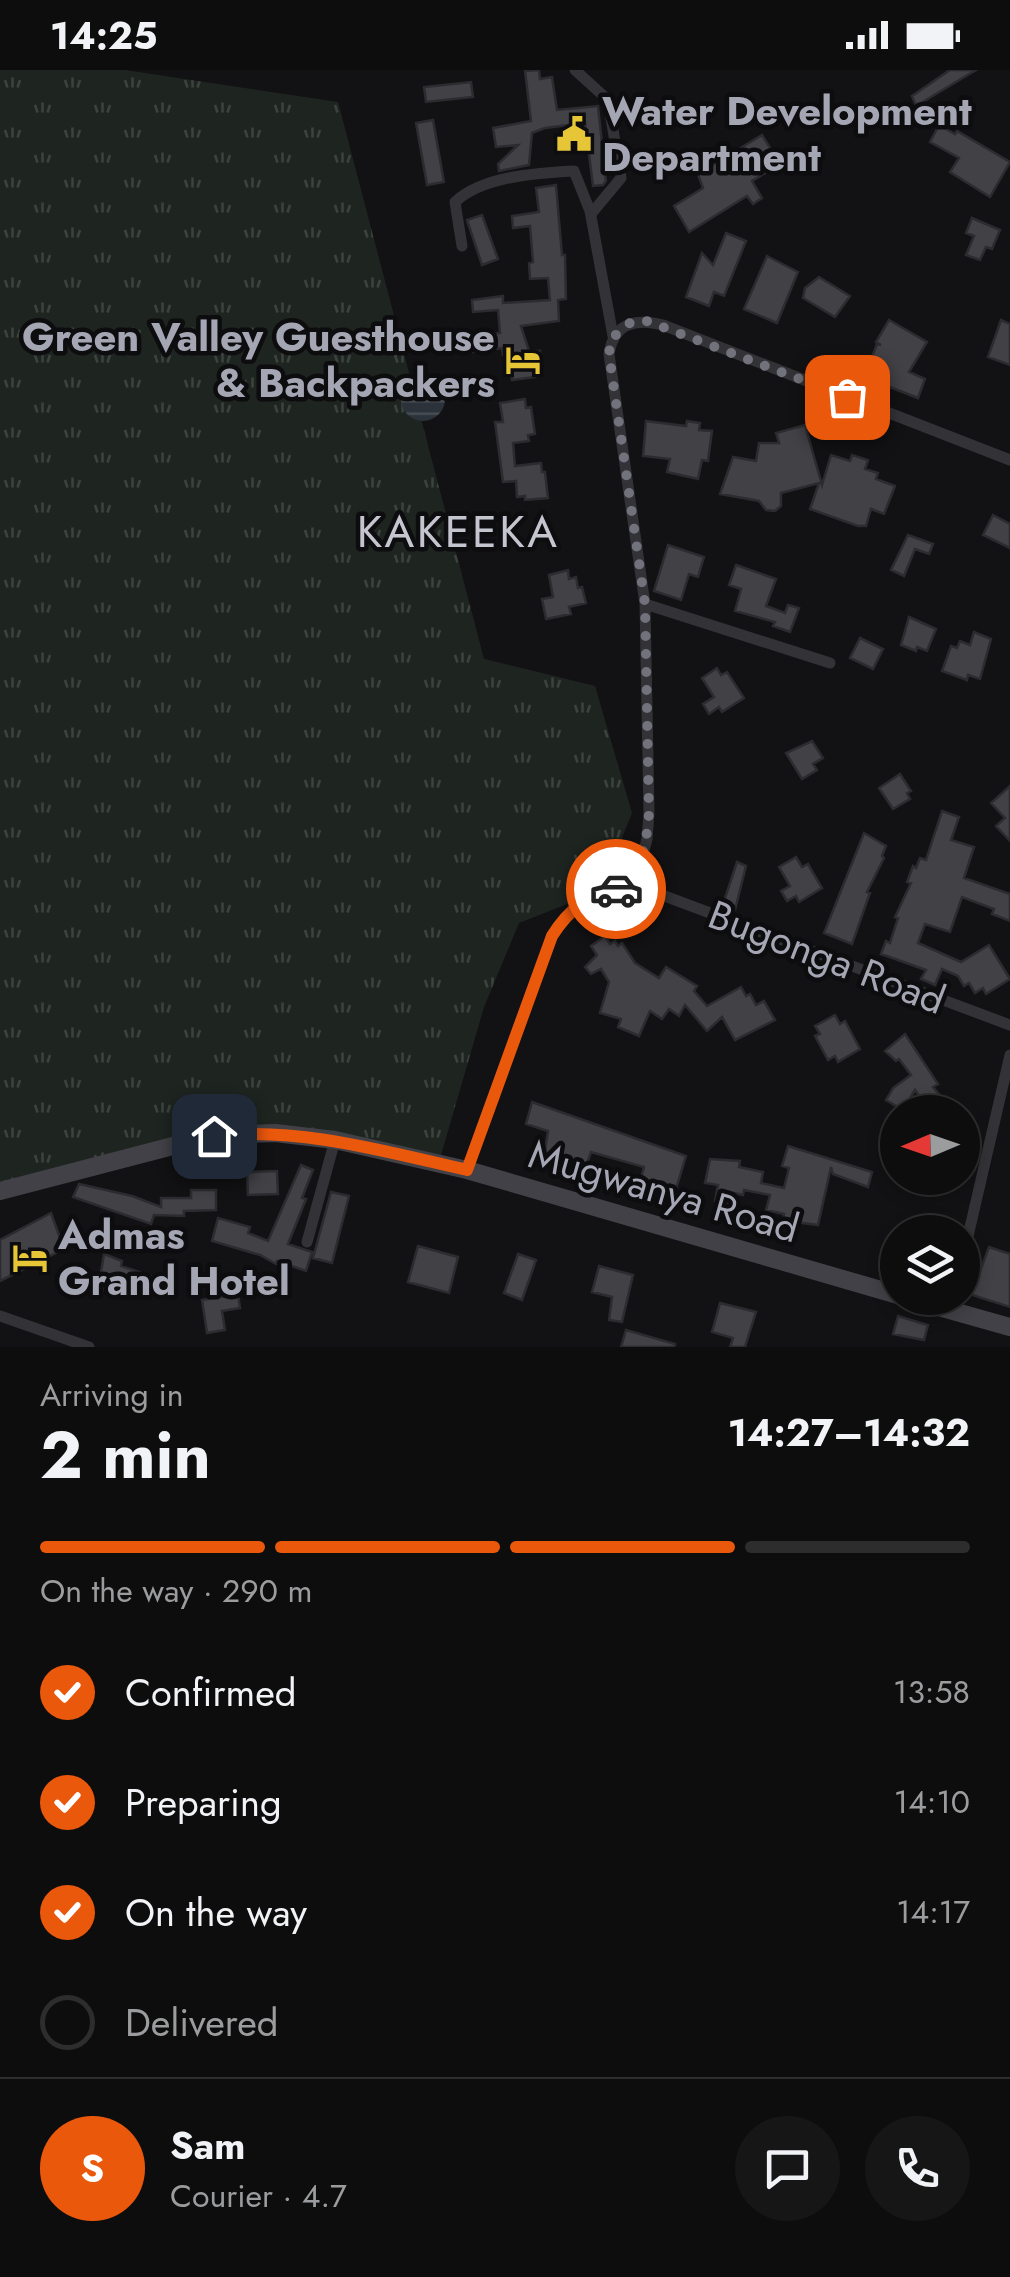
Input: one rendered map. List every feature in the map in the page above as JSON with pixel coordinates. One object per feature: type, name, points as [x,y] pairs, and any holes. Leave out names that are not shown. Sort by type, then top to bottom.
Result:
[{"type":"street","points":[[575,70],[608,100],[621,178],[591,214]]},
{"type":"street","points":[[462,246],[455,202],[468,191],[502,181],[574,171],[591,214],[614,336],[609,354],[645,604],[649,814],[635,885],[602,891],[582,902],[552,936],[467,1170]]},
{"type":"street","points":[[614,336],[630,323],[644,320],[662,325],[1010,460]]},
{"type":"street","points":[[645,604],[830,663]]},
{"type":"street","name":"Bugonga Road","points":[[635,885],[1010,1026]]},
{"type":"street","points":[[973,1215],[1010,1054]]},
{"type":"street","name":"Mugwanya Road","points":[[0,1190],[214,1136],[275,1133],[335,1140],[467,1170],[880,1290]]},
{"type":"street","points":[[306,1242],[335,1140]]},
{"type":"street","points":[[980,1315],[1010,1327]]},
{"type":"street","points":[[0,1316],[89,1347]]},
{"type":"green space","points":[[0,70],[125,70],[338,102],[484,659],[595,686],[632,813],[600,891],[519,923],[484,1007],[439,1162],[228,1131],[0,1197]]},
{"type":"shaded area","points":[[423,377],[438,384],[445,399],[438,414],[423,421],[408,414],[401,399],[408,384]]},
{"type":"building","points":[[539,70],[540,79],[552,77],[557,110],[598,106],[606,181],[603,185],[593,186],[585,123],[532,133],[529,165],[499,171],[498,164],[518,145],[496,147],[493,128],[531,121],[525,71]]},
{"type":"building","points":[[950,70],[976,70],[916,106],[912,96]]},
{"type":"building","points":[[471,82],[473,97],[426,102],[424,87]]},
{"type":"building","points":[[433,120],[444,182],[427,185],[416,123]]},
{"type":"building","points":[[939,125],[1010,162],[990,197],[950,172],[959,158],[930,142]]},
{"type":"building","points":[[762,135],[780,164],[752,181],[762,198],[753,204],[747,196],[689,232],[674,206],[703,188],[698,174]]},
{"type":"building","points":[[556,185],[566,299],[558,300],[559,321],[521,326],[529,351],[540,351],[540,369],[534,371],[535,377],[512,380],[508,355],[503,355],[502,348],[473,352],[471,337],[500,333],[498,310],[473,312],[472,300],[503,296],[503,303],[550,300],[548,278],[530,279],[530,226],[513,228],[512,216],[539,212],[536,188]]},
{"type":"building","points":[[482,215],[498,259],[482,265],[467,220]]},
{"type":"building","points":[[972,218],[1000,230],[992,249],[986,247],[980,260],[966,255],[974,236],[966,233]]},
{"type":"building","points":[[726,233],[746,241],[724,296],[714,292],[709,306],[686,297],[702,253],[713,265]]},
{"type":"building","points":[[767,256],[798,272],[777,323],[744,309]]},
{"type":"building","points":[[819,277],[850,296],[835,317],[803,298],[805,288]]},
{"type":"building","points":[[889,320],[927,342],[909,372],[925,379],[918,398],[864,377],[877,344],[881,345],[876,342]]},
{"type":"building","points":[[1001,320],[1010,324],[1010,365],[988,357]]},
{"type":"building","points":[[525,399],[526,408],[531,407],[535,434],[528,435],[529,441],[513,443],[515,466],[541,463],[548,498],[525,500],[525,496],[517,497],[516,481],[503,482],[495,422],[503,422],[500,403]]},
{"type":"building","points":[[646,421],[686,426],[687,421],[700,423],[699,430],[712,431],[708,461],[702,460],[698,479],[667,472],[670,459],[643,456]]},
{"type":"building","points":[[805,425],[822,485],[831,455],[850,461],[852,455],[868,460],[865,469],[878,473],[876,479],[895,486],[884,514],[871,509],[866,526],[858,526],[810,509],[819,483],[781,493],[781,506],[775,511],[766,510],[759,501],[720,494],[733,457],[756,461],[759,443],[779,443],[776,433]]},
{"type":"building","points":[[993,515],[1010,524],[1010,548],[983,535]]},
{"type":"building","points":[[908,535],[933,544],[929,554],[915,549],[904,576],[891,570]]},
{"type":"building","points":[[668,545],[704,557],[698,577],[689,574],[681,600],[654,591]]},
{"type":"building","points":[[736,565],[776,579],[766,606],[785,613],[788,605],[799,608],[790,632],[773,626],[775,622],[735,611],[741,589],[729,585]]},
{"type":"building","points":[[568,570],[569,579],[576,577],[578,588],[582,587],[586,603],[569,607],[571,614],[546,619],[542,599],[553,597],[549,575]]},
{"type":"building","points":[[909,617],[936,629],[927,651],[901,645]]},
{"type":"building","points":[[974,632],[991,639],[980,679],[968,675],[967,680],[942,671],[951,646],[957,648],[960,641],[970,645]]},
{"type":"building","points":[[860,638],[883,649],[873,669],[850,658]]},
{"type":"building","points":[[717,668],[721,675],[727,672],[744,698],[722,712],[719,707],[709,714],[703,704],[714,697],[702,678]]},
{"type":"building","points":[[812,741],[823,758],[813,764],[817,770],[802,779],[786,753]]},
{"type":"building","points":[[900,774],[911,791],[907,793],[910,799],[893,809],[879,788]]},
{"type":"building","points":[[1010,786],[1010,841],[996,826],[1005,818],[991,803]]},
{"type":"building","points":[[942,811],[959,817],[951,840],[974,847],[964,878],[1010,894],[1010,921],[992,914],[994,909],[962,897],[950,932],[925,924],[918,943],[961,962],[989,945],[1010,979],[986,994],[983,988],[975,993],[969,983],[964,986],[958,976],[942,969],[935,985],[921,979],[926,970],[881,954],[886,941],[890,943],[913,866],[916,868],[920,858],[926,860]]},
{"type":"building","points":[[864,833],[886,846],[852,944],[824,933]]},
{"type":"building","points":[[796,857],[802,867],[808,864],[822,888],[799,902],[796,896],[787,901],[781,891],[790,886],[779,867]]},
{"type":"building","points":[[737,862],[746,866],[735,910],[723,904]]},
{"type":"building","points":[[605,936],[610,944],[622,943],[635,963],[659,978],[666,967],[697,986],[694,991],[707,1006],[741,987],[756,1005],[764,1001],[775,1020],[735,1040],[722,1017],[707,1031],[685,1005],[679,1016],[669,1009],[662,1019],[650,1011],[639,1036],[618,1027],[621,1019],[600,1013],[609,982],[601,969],[591,974],[585,967],[597,955],[591,946]]},
{"type":"building","points":[[835,1015],[840,1024],[845,1021],[860,1049],[838,1062],[835,1056],[828,1060],[815,1036],[820,1034],[815,1026]]},
{"type":"building","points":[[905,1034],[938,1084],[933,1087],[940,1095],[919,1095],[915,1090],[912,1095],[889,1095],[911,1075],[899,1059],[896,1061],[885,1051]]},
{"type":"building","points":[[532,1102],[686,1156],[676,1189],[641,1178],[644,1167],[591,1152],[587,1164],[544,1157],[548,1131],[526,1124]]},
{"type":"building","points":[[788,1146],[872,1172],[868,1187],[833,1174],[831,1167],[818,1225],[782,1224],[784,1214],[766,1210],[770,1195],[744,1190],[743,1195],[734,1193],[732,1204],[715,1201],[718,1185],[705,1183],[710,1159],[740,1161],[739,1167],[763,1172],[761,1183],[784,1188],[789,1168],[782,1166]]},
{"type":"building","points":[[301,1165],[313,1170],[288,1244],[312,1252],[306,1271],[212,1241],[218,1218],[250,1227],[248,1233],[268,1241]]},
{"type":"building","points":[[277,1171],[278,1194],[248,1195],[247,1172]]},
{"type":"building","points":[[79,1184],[161,1207],[161,1198],[191,1198],[191,1190],[216,1190],[216,1210],[184,1211],[184,1216],[154,1215],[151,1224],[73,1197]]},
{"type":"building","points":[[331,1192],[349,1196],[332,1263],[313,1258]]},
{"type":"building","points":[[51,1213],[64,1249],[0,1281],[0,1240]]},
{"type":"building","points":[[418,1246],[458,1257],[449,1293],[408,1282]]},
{"type":"building","points":[[989,1247],[1010,1254],[1010,1307],[980,1297],[980,1271]]},
{"type":"building","points":[[104,1254],[122,1261],[121,1266],[157,1278],[152,1294],[118,1284],[114,1294],[98,1289]]},
{"type":"building","points":[[518,1254],[536,1260],[522,1300],[504,1293]]},
{"type":"building","points":[[599,1266],[633,1275],[622,1322],[609,1320],[612,1297],[592,1292]]},
{"type":"building","points":[[238,1294],[240,1308],[222,1311],[225,1330],[207,1333],[202,1300]]},
{"type":"building","points":[[720,1303],[756,1312],[745,1347],[730,1347],[733,1338],[712,1332]]},
{"type":"building","points":[[898,1316],[928,1325],[924,1340],[893,1334]]},
{"type":"building","points":[[626,1330],[675,1344],[621,1347]]},
{"type":"way so far","points":[[616,889],[635,885],[649,814],[645,604],[609,354],[611,339],[630,323],[644,320],[847,397]]},
{"type":"place","name":"Water Development Department","points":[[574,134]]},
{"type":"place","name":"Green Valley Guesthouse & Backpackers","points":[[523,360]]},
{"type":"place","name":"Admas Grand Hotel","points":[[30,1258]]},
{"type":"district","name":"KAKEEKA","points":[[458,531]]},
{"type":"route","points":[[214,1136],[275,1133],[335,1140],[467,1170],[552,936],[582,902],[602,891],[616,889]]}]
